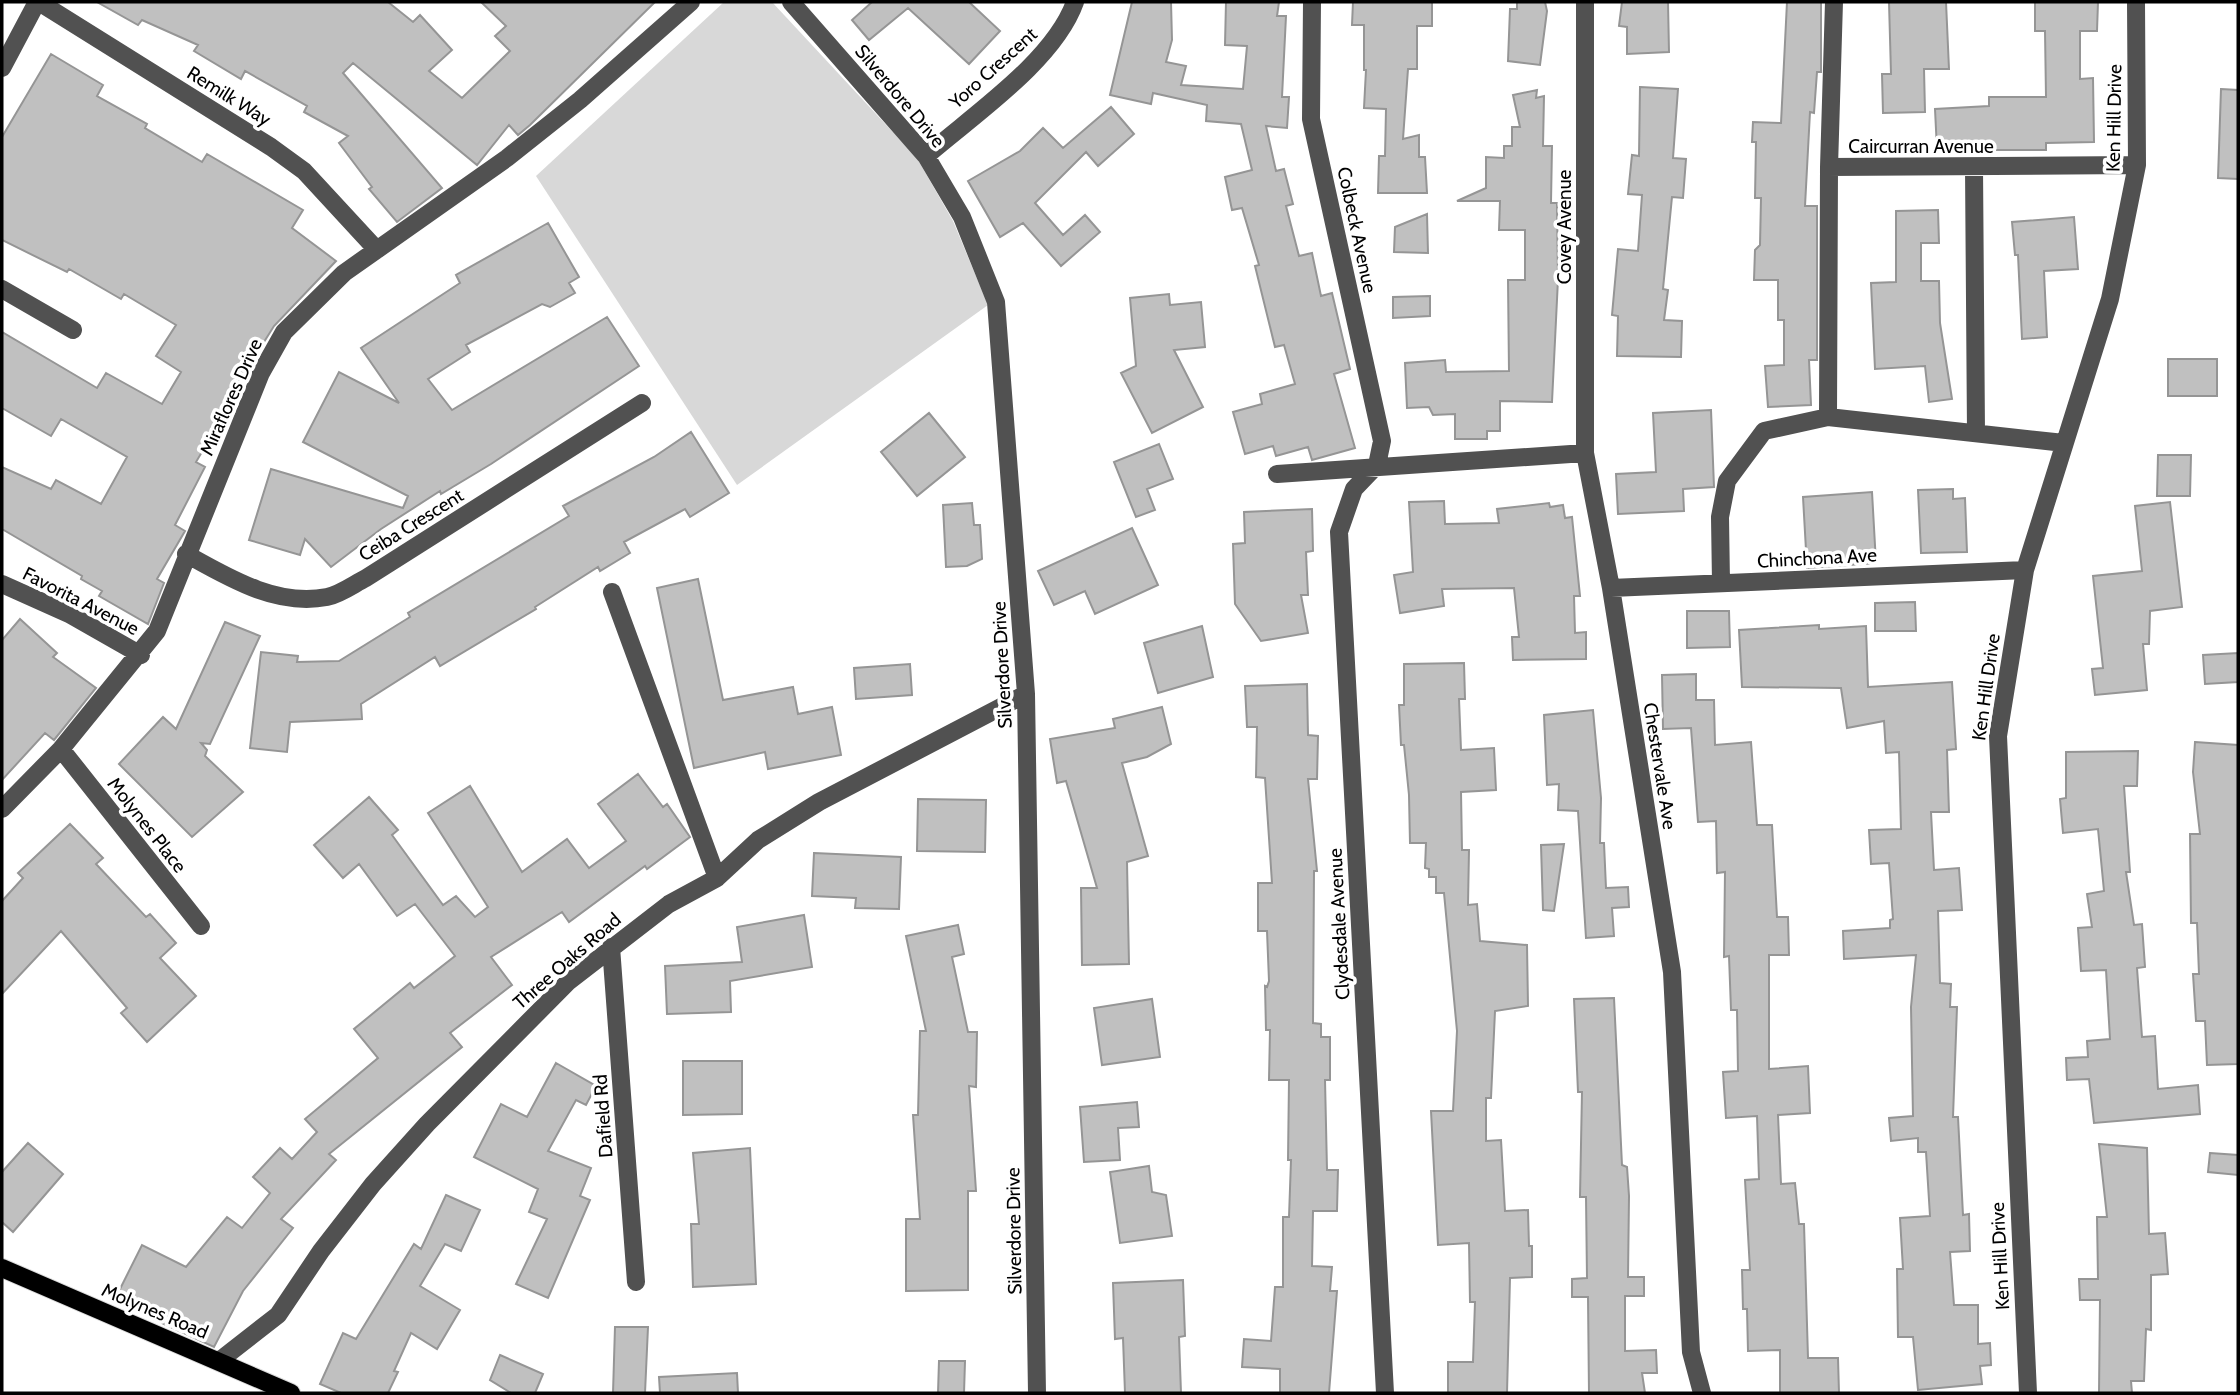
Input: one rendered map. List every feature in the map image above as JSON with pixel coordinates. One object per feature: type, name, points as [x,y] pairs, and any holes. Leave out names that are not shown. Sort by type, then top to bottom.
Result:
[{"type":"main road","name":"Molynes Road","points":[[2,1268],[291,1393]]},
{"type":"street","points":[[2,68],[38,2]]},
{"type":"street","name":"Remilk Way","points":[[38,2],[271,147],[304,171],[377,250]]},
{"type":"street","name":"Miraflores Drive","points":[[2,809],[61,749],[141,655],[157,631],[261,373],[284,332],[344,273],[507,158],[580,100],[691,2]]},
{"type":"street","name":"Silverdore Drive","points":[[791,2],[926,156],[962,218],[996,302],[1026,694],[1037,1393]]},
{"type":"street","name":"Yoro Crescent","points":[[926,156],[1052,46],[1068,21],[1075,2]]},
{"type":"street","name":"Colbeck Avenue","points":[[1312,2],[1311,119],[1382,440],[1377,465]]},
{"type":"street","name":"Covey Avenue","points":[[1585,2],[1585,453]]},
{"type":"street","name":"Caircurran Avenue","points":[[1834,2],[1829,167],[2137,166]]},
{"type":"street","name":"Ken Hill Drive","points":[[2028,1393],[1998,736],[2025,570],[2110,299],[2137,166],[2136,2]]},
{"type":"street","points":[[1828,417],[1829,167]]},
{"type":"street","points":[[1974,167],[1976,433]]},
{"type":"street","points":[[2,289],[73,330]]},
{"type":"street","name":"Ceiba Crescent","points":[[186,554],[250,587],[295,600],[329,597],[366,578],[642,403]]},
{"type":"street","points":[[1721,583],[1720,517],[1727,481],[1763,431],[1828,417],[2064,443]]},
{"type":"street","points":[[1278,474],[1377,465],[1585,453]]},
{"type":"street","name":"Chestervale Ave","points":[[1585,453],[1611,588],[1672,972],[1691,1352],[1702,1393]]},
{"type":"street","name":"Clydesdale Avenue","points":[[1377,465],[1354,489],[1339,532],[1385,1393]]},
{"type":"street","name":"Chinchona Ave","points":[[1611,588],[2025,570]]},
{"type":"street","name":"Favorita Avenue","points":[[2,584],[69,614],[141,655]]},
{"type":"street","points":[[612,592],[717,878]]},
{"type":"street","name":"Three Oaks Road","points":[[219,1361],[278,1315],[321,1251],[373,1184],[427,1124],[559,991],[611,947],[669,904],[717,878],[758,840],[819,802],[1026,694]]},
{"type":"street","name":"Molynes Place","points":[[61,749],[201,926]]},
{"type":"street","name":"Dafield Rd","points":[[611,947],[636,1282]]},
{"type":"shaded area","points":[[724,2],[772,2],[917,158],[953,221],[988,305],[737,485],[536,176]]},
{"type":"building","points":[[97,2],[388,2],[413,22],[420,15],[452,50],[429,71],[462,98],[510,51],[495,36],[506,26],[481,2],[655,2],[530,125],[518,135],[509,125],[477,165],[353,63],[343,73],[442,188],[397,222],[369,189],[372,187],[339,143],[348,136],[304,112],[307,106],[245,71],[241,79],[194,51],[198,45],[142,20],[138,25]]},
{"type":"building","points":[[872,2],[969,2],[1000,31],[969,64],[908,8],[869,40],[852,20]]},
{"type":"building","points":[[1132,2],[1171,2],[1172,40],[1166,62],[1186,66],[1181,85],[1243,89],[1247,46],[1225,45],[1226,2],[1279,2],[1277,16],[1286,16],[1282,97],[1289,97],[1287,128],[1266,126],[1276,171],[1284,169],[1293,204],[1286,206],[1299,256],[1312,253],[1321,296],[1332,293],[1350,369],[1334,374],[1355,448],[1312,460],[1308,447],[1276,456],[1273,446],[1245,454],[1233,412],[1262,404],[1260,394],[1295,384],[1284,345],[1275,347],[1255,266],[1259,265],[1242,208],[1232,210],[1225,177],[1252,170],[1241,124],[1206,121],[1207,105],[1153,93],[1151,104],[1110,95]]},
{"type":"building","points":[[1353,2],[1432,2],[1432,26],[1417,26],[1417,69],[1408,69],[1403,139],[1419,135],[1419,157],[1425,157],[1427,193],[1378,193],[1379,156],[1385,156],[1386,109],[1364,108],[1364,25],[1352,25]]},
{"type":"building","points":[[1517,2],[1545,2],[1547,11],[1540,65],[1508,61],[1510,9],[1517,9]]},
{"type":"building","points":[[1622,2],[1668,2],[1669,52],[1627,54],[1627,27],[1619,26]]},
{"type":"building","points":[[1787,2],[1821,2],[1821,72],[1817,72],[1814,113],[1810,112],[1805,206],[1817,206],[1817,360],[1809,360],[1811,405],[1768,407],[1765,366],[1784,365],[1784,320],[1778,320],[1778,280],[1754,280],[1755,250],[1760,245],[1761,198],[1755,198],[1756,142],[1752,142],[1753,122],[1781,123]]},
{"type":"building","points":[[1889,2],[1946,2],[1949,69],[1924,69],[1925,112],[1883,113],[1882,74],[1891,74]]},
{"type":"building","points":[[2035,2],[2098,2],[2097,31],[2080,31],[2080,79],[2093,78],[2094,142],[2046,143],[2046,150],[1937,150],[1935,109],[1989,106],[1989,97],[2046,97],[2045,31],[2035,31]]},
{"type":"building","points":[[51,54],[103,85],[97,96],[147,124],[145,128],[202,162],[207,154],[303,210],[292,228],[336,261],[274,326],[218,415],[222,418],[196,462],[205,467],[175,525],[185,531],[157,579],[164,583],[148,624],[99,596],[102,591],[81,579],[82,576],[2,529],[2,467],[51,489],[56,480],[101,504],[127,457],[61,419],[51,436],[2,408],[2,332],[97,388],[106,373],[162,404],[181,372],[156,356],[176,325],[124,294],[121,299],[69,269],[67,272],[2,240],[2,137]]},
{"type":"building","points":[[1640,87],[1678,89],[1673,158],[1686,159],[1683,198],[1672,197],[1663,289],[1668,290],[1664,320],[1682,321],[1681,357],[1617,356],[1618,316],[1612,315],[1618,249],[1638,251],[1642,195],[1628,194],[1632,155],[1639,156]]},
{"type":"building","points":[[2221,89],[2238,90],[2238,179],[2218,178]]},
{"type":"building","points":[[1537,90],[1536,98],[1544,96],[1543,146],[1552,146],[1551,203],[1557,203],[1558,279],[1552,402],[1500,401],[1500,431],[1487,431],[1487,439],[1455,439],[1455,414],[1433,415],[1429,407],[1407,408],[1405,363],[1445,360],[1446,372],[1509,371],[1508,280],[1525,280],[1525,230],[1499,230],[1500,201],[1457,201],[1486,188],[1486,157],[1504,158],[1504,146],[1512,146],[1512,127],[1520,127],[1513,95]]},
{"type":"building","points":[[1111,107],[1134,134],[1098,166],[1086,152],[1035,203],[1063,235],[1085,215],[1100,232],[1061,266],[1023,223],[1000,237],[968,181],[1020,151],[1043,128],[1063,148]]},
{"type":"building","points":[[1938,210],[1939,243],[1921,243],[1921,281],[1939,281],[1940,323],[1952,399],[1929,402],[1925,366],[1875,369],[1871,283],[1896,282],[1896,211]]},
{"type":"building","points":[[1427,214],[1428,253],[1394,252],[1395,227]]},
{"type":"building","points":[[2074,217],[2078,269],[2044,271],[2047,337],[2022,339],[2018,255],[2015,255],[2012,222]]},
{"type":"building","points":[[548,223],[579,277],[569,283],[575,293],[550,307],[542,304],[466,345],[470,352],[428,379],[452,410],[607,317],[639,366],[491,464],[441,494],[440,491],[381,529],[331,567],[305,539],[300,555],[249,540],[271,469],[403,508],[408,496],[303,442],[339,372],[399,403],[361,348],[460,283],[456,275]]},
{"type":"building","points":[[1169,294],[1170,305],[1201,302],[1205,347],[1174,350],[1203,407],[1152,433],[1121,373],[1136,366],[1130,298]]},
{"type":"building","points":[[1430,296],[1430,316],[1393,318],[1393,297]]},
{"type":"building","points":[[2168,359],[2217,359],[2217,396],[2168,396]]},
{"type":"building","points":[[1711,410],[1714,487],[1683,489],[1684,511],[1618,514],[1616,474],[1656,472],[1653,413]]},
{"type":"building","points":[[929,413],[965,457],[917,496],[881,452]]},
{"type":"building","points":[[691,432],[729,493],[690,517],[685,509],[624,542],[630,553],[600,571],[598,567],[535,607],[536,609],[440,666],[435,657],[361,704],[362,719],[290,722],[287,752],[250,748],[261,652],[298,656],[297,662],[339,661],[410,617],[408,613],[569,516],[563,506],[654,457]]},
{"type":"building","points":[[1159,444],[1173,479],[1147,489],[1155,510],[1136,517],[1114,462]]},
{"type":"building","points":[[2158,455],[2191,455],[2190,496],[2157,496]]},
{"type":"building","points":[[1953,489],[1953,499],[1965,498],[1967,552],[1921,553],[1918,490]]},
{"type":"building","points":[[1872,492],[1876,563],[1807,568],[1803,497]]},
{"type":"building","points":[[1444,501],[1445,524],[1499,523],[1497,509],[1549,503],[1550,507],[1563,505],[1565,518],[1572,517],[1580,596],[1574,596],[1575,633],[1586,632],[1586,659],[1513,660],[1512,637],[1519,637],[1514,588],[1442,589],[1444,606],[1400,613],[1394,575],[1413,572],[1409,502]]},
{"type":"building","points":[[2170,502],[2182,607],[2150,611],[2149,644],[2143,644],[2147,690],[2095,695],[2092,669],[2103,668],[2093,576],[2142,571],[2135,506]]},
{"type":"building","points":[[972,503],[974,525],[980,525],[982,559],[967,566],[946,567],[943,505]]},
{"type":"building","points":[[1312,509],[1313,551],[1306,552],[1308,595],[1301,595],[1308,633],[1261,641],[1235,604],[1233,544],[1245,543],[1244,512]]},
{"type":"building","points":[[1132,528],[1158,585],[1095,614],[1085,591],[1054,605],[1038,571]]},
{"type":"building","points":[[698,579],[723,700],[793,687],[798,714],[832,707],[841,755],[768,769],[765,752],[694,768],[657,588]]},
{"type":"building","points":[[1915,602],[1916,631],[1875,631],[1875,603]]},
{"type":"building","points":[[1687,611],[1729,611],[1730,647],[1687,648]]},
{"type":"building","points":[[20,619],[57,653],[53,657],[96,688],[54,740],[45,733],[2,780],[2,640]]},
{"type":"building","points":[[225,622],[260,636],[210,744],[201,743],[207,750],[205,756],[243,792],[192,837],[119,764],[163,717],[176,729]]},
{"type":"building","points":[[1819,625],[1819,629],[1866,626],[1868,687],[1952,682],[1956,749],[1947,750],[1949,812],[1931,812],[1934,870],[1959,868],[1962,910],[1938,911],[1940,983],[1951,984],[1950,1007],[1957,1007],[1953,1117],[1958,1117],[1963,1215],[1969,1214],[1970,1251],[1950,1252],[1954,1305],[1978,1305],[1978,1344],[1990,1343],[1991,1365],[1980,1366],[1982,1384],[1918,1390],[1913,1337],[1898,1337],[1897,1269],[1903,1269],[1900,1218],[1930,1216],[1926,1152],[1918,1152],[1918,1138],[1891,1141],[1889,1118],[1913,1116],[1911,1007],[1916,955],[1844,959],[1843,931],[1890,928],[1890,920],[1893,919],[1889,863],[1871,864],[1869,830],[1901,829],[1899,752],[1886,753],[1884,721],[1847,728],[1841,688],[1742,687],[1739,630]]},
{"type":"building","points":[[1202,626],[1213,677],[1158,693],[1144,643]]},
{"type":"building","points":[[2238,653],[2238,682],[2205,684],[2203,655]]},
{"type":"building","points":[[1464,663],[1465,699],[1459,699],[1461,750],[1494,748],[1496,790],[1461,792],[1462,850],[1469,850],[1468,905],[1477,904],[1480,941],[1527,945],[1528,1006],[1495,1011],[1491,1098],[1486,1098],[1486,1141],[1501,1140],[1505,1211],[1528,1210],[1529,1246],[1532,1246],[1532,1277],[1510,1278],[1507,1393],[1448,1393],[1448,1362],[1473,1362],[1475,1302],[1470,1302],[1469,1243],[1438,1245],[1431,1111],[1453,1111],[1457,1031],[1444,893],[1436,893],[1436,877],[1429,877],[1429,869],[1425,868],[1426,843],[1410,843],[1409,795],[1404,745],[1401,745],[1399,705],[1404,705],[1404,664]]},
{"type":"building","points":[[910,664],[912,695],[856,699],[854,668]]},
{"type":"building","points":[[1696,674],[1696,700],[1714,700],[1715,745],[1751,742],[1757,825],[1772,825],[1777,917],[1788,917],[1789,955],[1769,955],[1769,1069],[1808,1066],[1810,1113],[1778,1115],[1781,1184],[1795,1183],[1799,1224],[1804,1224],[1808,1358],[1838,1358],[1839,1393],[1780,1393],[1780,1350],[1748,1351],[1747,1309],[1743,1309],[1742,1270],[1750,1270],[1745,1180],[1759,1179],[1757,1116],[1726,1118],[1723,1072],[1738,1071],[1737,1010],[1731,1010],[1729,956],[1724,957],[1725,872],[1717,873],[1716,821],[1698,822],[1691,728],[1663,729],[1662,675]]},
{"type":"building","points":[[1307,684],[1308,735],[1318,736],[1317,779],[1308,779],[1317,871],[1314,871],[1313,1023],[1321,1024],[1321,1037],[1330,1037],[1330,1080],[1325,1080],[1327,1170],[1338,1170],[1337,1211],[1313,1211],[1312,1266],[1332,1267],[1330,1291],[1337,1291],[1329,1393],[1280,1393],[1280,1369],[1242,1367],[1244,1339],[1271,1341],[1275,1287],[1283,1287],[1283,1217],[1289,1217],[1291,1160],[1288,1160],[1289,1080],[1269,1080],[1270,1030],[1266,1030],[1265,986],[1267,987],[1269,981],[1267,931],[1258,931],[1258,883],[1272,883],[1265,778],[1256,777],[1257,727],[1247,727],[1245,686]]},
{"type":"building","points":[[1162,707],[1171,744],[1147,757],[1122,763],[1148,856],[1127,862],[1129,964],[1082,965],[1081,888],[1097,888],[1066,781],[1057,783],[1050,739],[1115,728],[1113,719]]},
{"type":"building","points":[[1593,710],[1601,798],[1600,843],[1604,843],[1606,888],[1628,887],[1629,907],[1612,908],[1614,936],[1586,938],[1578,811],[1558,810],[1559,784],[1547,785],[1544,715]]},
{"type":"building","points":[[2195,742],[2238,745],[2238,1064],[2207,1065],[2205,1021],[2196,1021],[2193,974],[2199,974],[2197,923],[2191,923],[2190,834],[2200,834],[2193,772]]},
{"type":"building","points":[[2138,751],[2137,786],[2124,786],[2130,872],[2126,872],[2134,925],[2142,924],[2145,967],[2137,968],[2142,1037],[2155,1036],[2158,1089],[2198,1085],[2200,1114],[2094,1123],[2089,1079],[2067,1080],[2066,1058],[2088,1057],[2087,1041],[2110,1039],[2106,970],[2081,971],[2078,928],[2092,927],[2087,894],[2104,891],[2098,829],[2063,833],[2060,799],[2066,798],[2066,752]]},
{"type":"building","points":[[638,774],[663,807],[667,804],[690,837],[647,869],[645,866],[569,922],[562,912],[491,957],[512,985],[450,1033],[462,1047],[329,1154],[336,1160],[281,1219],[293,1228],[243,1291],[214,1347],[114,1301],[142,1245],[186,1267],[227,1217],[242,1228],[270,1193],[253,1177],[280,1148],[292,1159],[317,1132],[305,1119],[378,1058],[354,1029],[410,983],[414,988],[455,956],[415,904],[397,916],[359,864],[343,878],[314,845],[369,797],[398,830],[392,835],[443,905],[456,896],[475,917],[488,907],[428,813],[470,786],[522,872],[567,839],[589,868],[626,841],[598,804]]},
{"type":"building","points":[[918,799],[986,800],[985,852],[917,851]]},
{"type":"building","points":[[70,824],[103,858],[96,864],[146,917],[150,914],[176,943],[160,958],[196,996],[147,1042],[121,1013],[127,1008],[61,931],[2,994],[2,901],[23,878],[18,873]]},
{"type":"building","points":[[1564,844],[1554,911],[1543,910],[1541,845]]},
{"type":"building","points":[[814,853],[901,857],[899,909],[855,908],[856,898],[812,896]]},
{"type":"building","points":[[804,915],[812,967],[730,981],[731,1012],[667,1014],[665,966],[742,962],[737,927]]},
{"type":"building","points":[[958,925],[964,954],[952,957],[968,1032],[977,1032],[976,1087],[969,1086],[976,1191],[968,1191],[968,1290],[906,1291],[906,1219],[920,1219],[913,1115],[918,1115],[920,1031],[926,1031],[906,936]]},
{"type":"building","points":[[1614,998],[1622,1165],[1627,1167],[1629,1196],[1628,1277],[1644,1277],[1644,1296],[1625,1296],[1625,1351],[1656,1350],[1657,1373],[1642,1373],[1645,1393],[1589,1393],[1588,1297],[1572,1297],[1572,1279],[1587,1278],[1586,1197],[1580,1197],[1582,1092],[1578,1092],[1574,999]]},
{"type":"building","points":[[1152,999],[1160,1057],[1102,1065],[1094,1008]]},
{"type":"building","points":[[683,1061],[742,1061],[742,1114],[683,1115]]},
{"type":"building","points":[[556,1063],[596,1086],[586,1105],[576,1100],[548,1151],[591,1168],[580,1196],[590,1200],[548,1298],[516,1284],[547,1219],[529,1212],[538,1189],[474,1157],[501,1104],[527,1117]]},
{"type":"building","points":[[1137,1102],[1139,1127],[1118,1128],[1120,1160],[1084,1162],[1080,1107]]},
{"type":"building","points":[[28,1143],[63,1174],[13,1232],[2,1222],[2,1172]]},
{"type":"building","points":[[2099,1144],[2147,1148],[2149,1234],[2165,1233],[2168,1274],[2151,1275],[2151,1330],[2146,1329],[2144,1381],[2131,1381],[2132,1393],[2099,1393],[2100,1300],[2080,1300],[2079,1279],[2098,1279],[2097,1217],[2107,1217]]},
{"type":"building","points":[[750,1148],[756,1284],[693,1287],[691,1224],[699,1224],[693,1153]]},
{"type":"building","points":[[2210,1153],[2238,1155],[2238,1175],[2208,1172]]},
{"type":"building","points":[[1149,1166],[1152,1192],[1166,1195],[1172,1236],[1120,1243],[1110,1172]]},
{"type":"building","points":[[446,1195],[480,1210],[461,1251],[445,1244],[420,1286],[460,1310],[437,1349],[411,1333],[394,1371],[398,1372],[388,1393],[341,1393],[320,1384],[343,1333],[356,1339],[414,1244],[421,1249]]},
{"type":"building","points":[[1183,1280],[1185,1336],[1179,1337],[1181,1393],[1125,1393],[1123,1338],[1115,1339],[1113,1283]]},
{"type":"building","points":[[615,1327],[648,1327],[645,1393],[613,1393]]},
{"type":"building","points":[[500,1355],[543,1374],[535,1393],[511,1393],[490,1380]]},
{"type":"building","points":[[939,1361],[965,1361],[964,1393],[938,1393]]},
{"type":"building","points":[[737,1373],[738,1393],[660,1393],[659,1377]]}]
